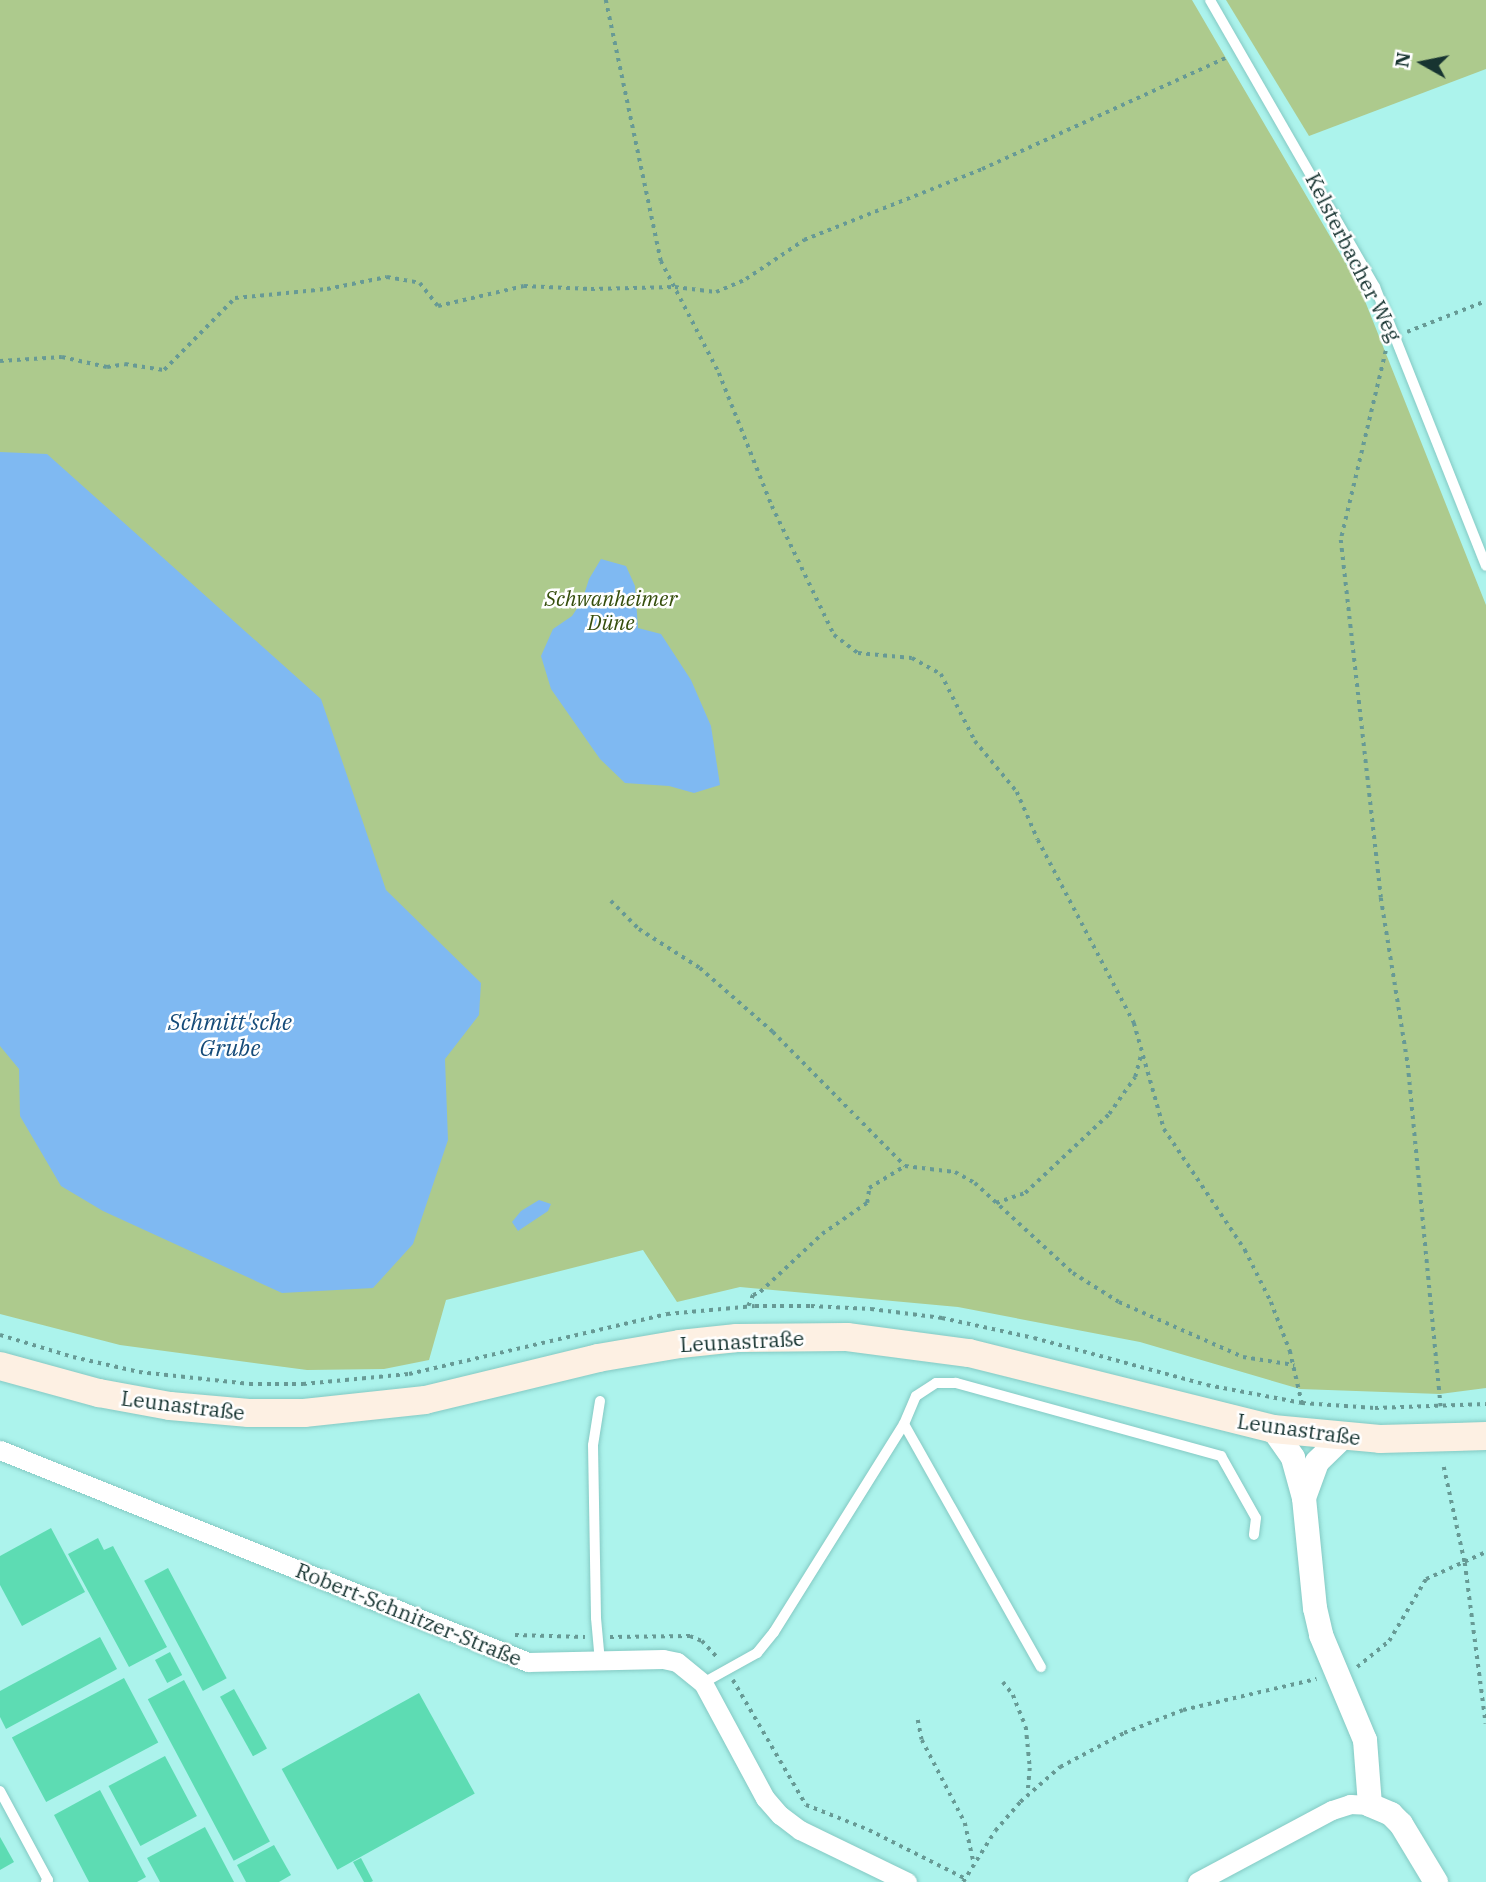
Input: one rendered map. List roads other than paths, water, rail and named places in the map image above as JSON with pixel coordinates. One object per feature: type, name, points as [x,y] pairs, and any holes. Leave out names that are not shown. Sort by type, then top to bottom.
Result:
[{"type":"main road","name":"Leunastraße","points":[[0,1366],[99,1393],[170,1406],[249,1413],[304,1413],[373,1408],[425,1400],[598,1358],[680,1344],[765,1337],[847,1337],[970,1353],[1273,1429],[1342,1438],[1429,1440],[1486,1436]]},
{"type":"street","points":[[1273,1429],[1293,1458],[1304,1498],[1315,1608],[1321,1635],[1365,1740],[1370,1805]]},
{"type":"street","points":[[1304,1498],[1317,1462],[1342,1438]]},
{"type":"street","name":"Robert-Schnitzer-Straße","points":[[0,1450],[528,1662],[663,1659],[677,1662],[703,1683],[765,1798],[780,1815],[800,1830],[906,1882]]},
{"type":"street","points":[[1197,1882],[1332,1810],[1350,1804],[1370,1805],[1391,1815],[1401,1824],[1436,1882]]},
{"type":"lane","name":"Kelsterbacher Weg","points":[[1210,0],[1342,225],[1397,336],[1486,566]]},
{"type":"lane","points":[[703,1683],[757,1653],[774,1632],[904,1424],[916,1395],[936,1383],[956,1383],[1221,1456],[1256,1518],[1254,1535]]},
{"type":"lane","points":[[600,1401],[593,1445],[600,1662]]},
{"type":"lane","points":[[904,1424],[1041,1667]]},
{"type":"lane","points":[[0,1791],[48,1881]]},
{"type":"water","name":"Schmitt'sche Grube","points":[[0,452],[47,454],[321,699],[386,890],[481,983],[479,1015],[445,1059],[448,1140],[413,1244],[373,1288],[282,1293],[103,1211],[61,1186],[20,1116],[19,1069],[0,1046]]},
{"type":"water","points":[[601,559],[626,566],[635,586],[638,628],[661,634],[691,680],[711,726],[720,785],[694,793],[669,786],[625,783],[600,759],[551,689],[541,656],[553,629],[572,616],[582,601],[589,579]]},
{"type":"water","points":[[539,1200],[551,1204],[548,1211],[518,1231],[512,1222],[521,1211]]},
{"type":"park label","name":"Schwanheimer Düne","points":[[611,610]]}]
